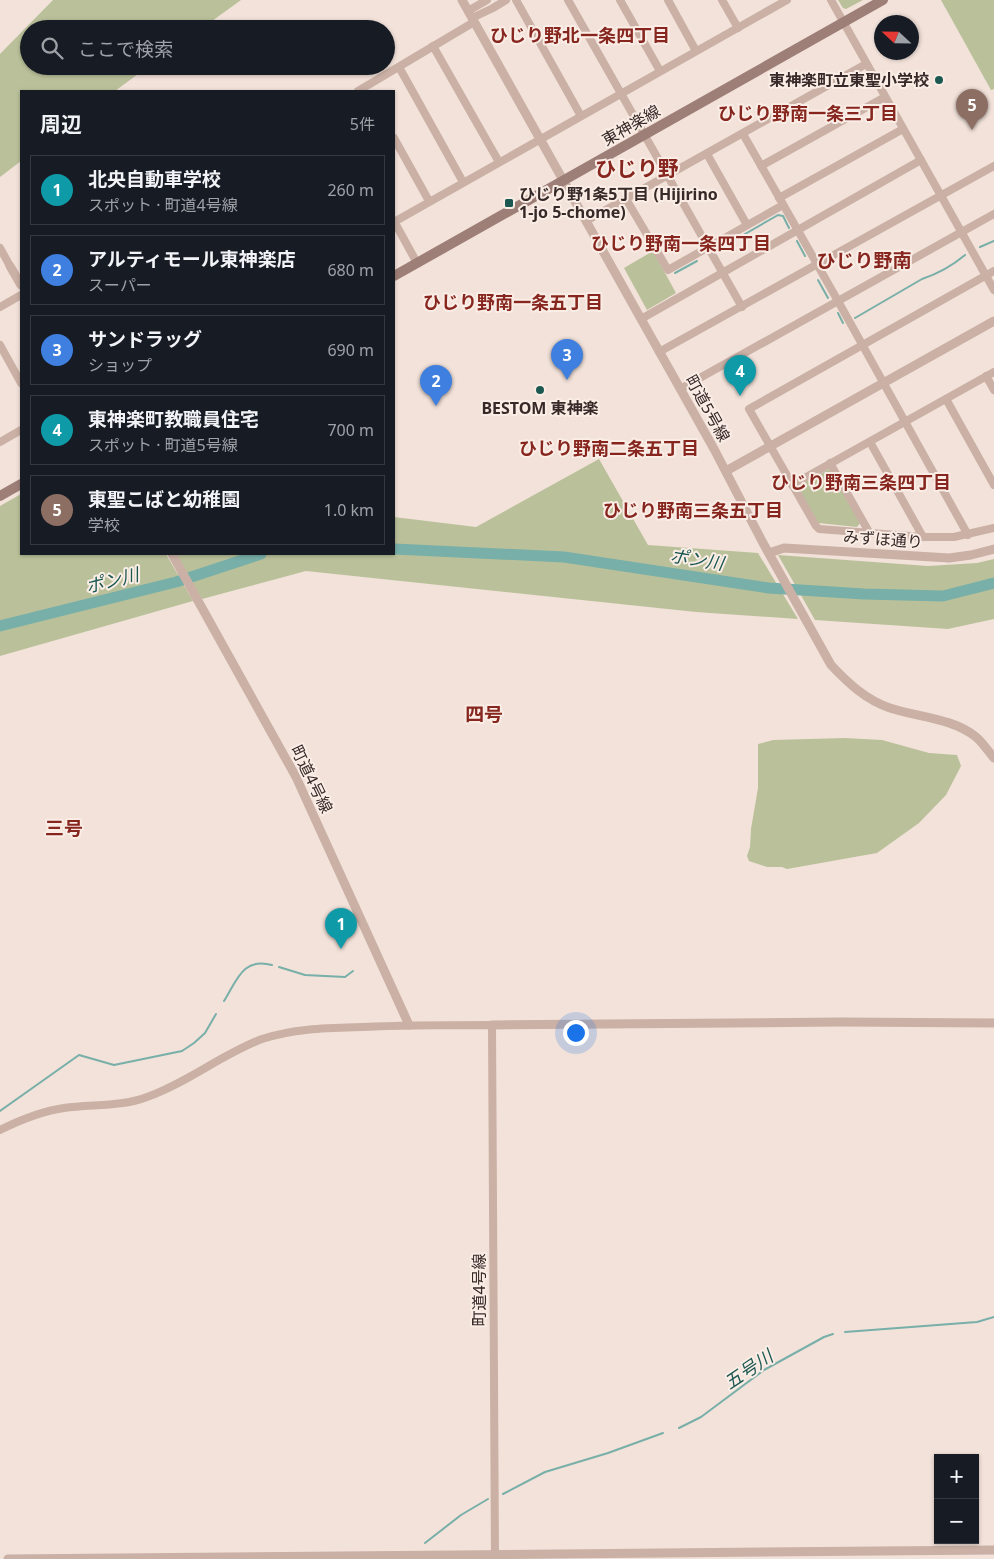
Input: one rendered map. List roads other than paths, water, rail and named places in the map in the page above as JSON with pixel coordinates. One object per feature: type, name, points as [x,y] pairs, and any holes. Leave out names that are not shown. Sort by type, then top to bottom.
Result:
[{"type":"main road","name":"東神楽線","points":[[395,275],[882,0]]},
{"type":"main road","points":[[0,496],[20,485]]},
{"type":"street","name":"町道5号線","points":[[462,0],[660,352],[831,665],[846,681],[865,696],[888,707],[956,725],[976,737],[994,758]]},
{"type":"street","points":[[471,17],[478,2],[487,0]]},
{"type":"street","points":[[395,70],[432,46],[471,17],[493,8],[506,0]]},
{"type":"street","points":[[516,0],[581,116]]},
{"type":"street","points":[[568,0],[742,307]]},
{"type":"street","points":[[620,0],[660,71]]},
{"type":"street","points":[[668,0],[696,51]]},
{"type":"street","points":[[722,0],[738,28]]},
{"type":"street","points":[[395,221],[738,28],[777,2],[787,0]]},
{"type":"street","points":[[831,0],[994,290]]},
{"type":"street","points":[[432,46],[499,162]]},
{"type":"street","points":[[586,221],[866,64]]},
{"type":"street","points":[[399,67],[463,182]]},
{"type":"street","points":[[363,90],[386,75]]},
{"type":"street","points":[[761,166],[885,97]]},
{"type":"street","points":[[626,199],[668,270],[747,225],[781,202],[903,129]]},
{"type":"street","points":[[743,134],[968,535]]},
{"type":"street","points":[[395,140],[429,201]]},
{"type":"street","points":[[707,154],[747,225]]},
{"type":"street","points":[[640,319],[920,160]]},
{"type":"street","points":[[660,352],[994,166]]},
{"type":"street","points":[[680,389],[994,214]]},
{"type":"street","points":[[395,224],[417,263]]},
{"type":"street","points":[[0,248],[20,284]]},
{"type":"street","points":[[994,271],[749,409],[819,529],[923,537],[954,537],[994,528]]},
{"type":"street","points":[[0,307],[20,296]]},
{"type":"street","points":[[726,471],[994,321]]},
{"type":"street","points":[[0,345],[20,381]]},
{"type":"street","points":[[792,485],[994,372]]},
{"type":"street","points":[[986,376],[994,390]]},
{"type":"street","points":[[946,399],[994,485]]},
{"type":"street","points":[[1,438],[20,430]]},
{"type":"street","points":[[870,442],[923,537]]},
{"type":"street","points":[[830,463],[869,532]]},
{"type":"street","name":"みずほ通り","points":[[769,552],[784,548],[949,558],[994,549]]},
{"type":"street","name":"町道4号線","points":[[173,555],[296,777],[409,1025]]},
{"type":"street","points":[[0,1130],[39,1114],[63,1108],[118,1104],[146,1098],[260,1040],[285,1032],[312,1028],[409,1025],[840,1022],[994,1023]]},
{"type":"street","name":"町道4号線","points":[[492,1025],[495,1557]]},
{"type":"street","points":[[8,1559],[495,1557],[994,1550]]},
{"type":"waterway","points":[[724,246],[778,215],[783,216],[789,228]]},
{"type":"waterway","points":[[797,241],[805,256]]},
{"type":"waterway","points":[[980,247],[994,241]]},
{"type":"waterway","points":[[855,318],[922,279],[955,263],[965,255]]},
{"type":"waterway","points":[[675,273],[697,261]]},
{"type":"waterway","points":[[818,280],[828,298]]},
{"type":"waterway","points":[[838,313],[843,323]]},
{"type":"waterway","name":"ポン川","points":[[395,549],[564,557],[769,588],[864,594],[943,596],[994,583]]},
{"type":"waterway","name":"ポン川","points":[[0,626],[176,582],[258,555]]},
{"type":"waterway","points":[[224,1001],[237,978],[247,967],[262,963],[272,965]]},
{"type":"waterway","points":[[279,967],[305,975],[345,977],[353,971]]},
{"type":"waterway","points":[[0,1111],[79,1055],[114,1065],[182,1051],[205,1033],[216,1014]]},
{"type":"waterway","name":"五号川","points":[[845,1332],[977,1322],[994,1317]]},
{"type":"waterway","name":"五号川","points":[[679,1428],[701,1417],[764,1370],[824,1337],[833,1334]]},
{"type":"waterway","name":"五号川","points":[[503,1494],[545,1472],[608,1453],[663,1433]]},
{"type":"waterway","name":"五号川","points":[[425,1543],[461,1515],[488,1499]]},
{"type":"place","name":"東神楽町立東聖小学校","points":[[939,80]]},
{"type":"place","name":"東聖こばと幼稚園","points":[[972,130]]},
{"type":"place","name":"ひじり野1条5丁目 (Hijirino 1-jo 5-chome)","points":[[509,203]]},
{"type":"place","name":"サンドラッグ","points":[[567,380]]},
{"type":"place","name":"BESTOM 東神楽","points":[[540,390]]},
{"type":"place","name":"東神楽町教職員住宅","points":[[740,396]]},
{"type":"place","name":"アルティモール東神楽店","points":[[436,406]]},
{"type":"place","name":"北央自動車学校","points":[[341,949]]},
{"type":"district","name":"ひじり野北一条四丁目","points":[[580,35]]},
{"type":"district","name":"ひじり野南一条三丁目","points":[[808,113]]},
{"type":"district","name":"ひじり野","points":[[637,168]]},
{"type":"district","name":"ひじり野南一条四丁目","points":[[681,243]]},
{"type":"district","name":"ひじり野南","points":[[864,260]]},
{"type":"district","name":"ひじり野南一条五丁目","points":[[513,302]]},
{"type":"district","name":"ひじり野南二条五丁目","points":[[609,448]]},
{"type":"district","name":"ひじり野南三条四丁目","points":[[861,482]]},
{"type":"district","name":"ひじり野南三条五丁目","points":[[693,510]]},
{"type":"district","name":"四号","points":[[484,714]]},
{"type":"district","name":"三号","points":[[64,828]]}]
